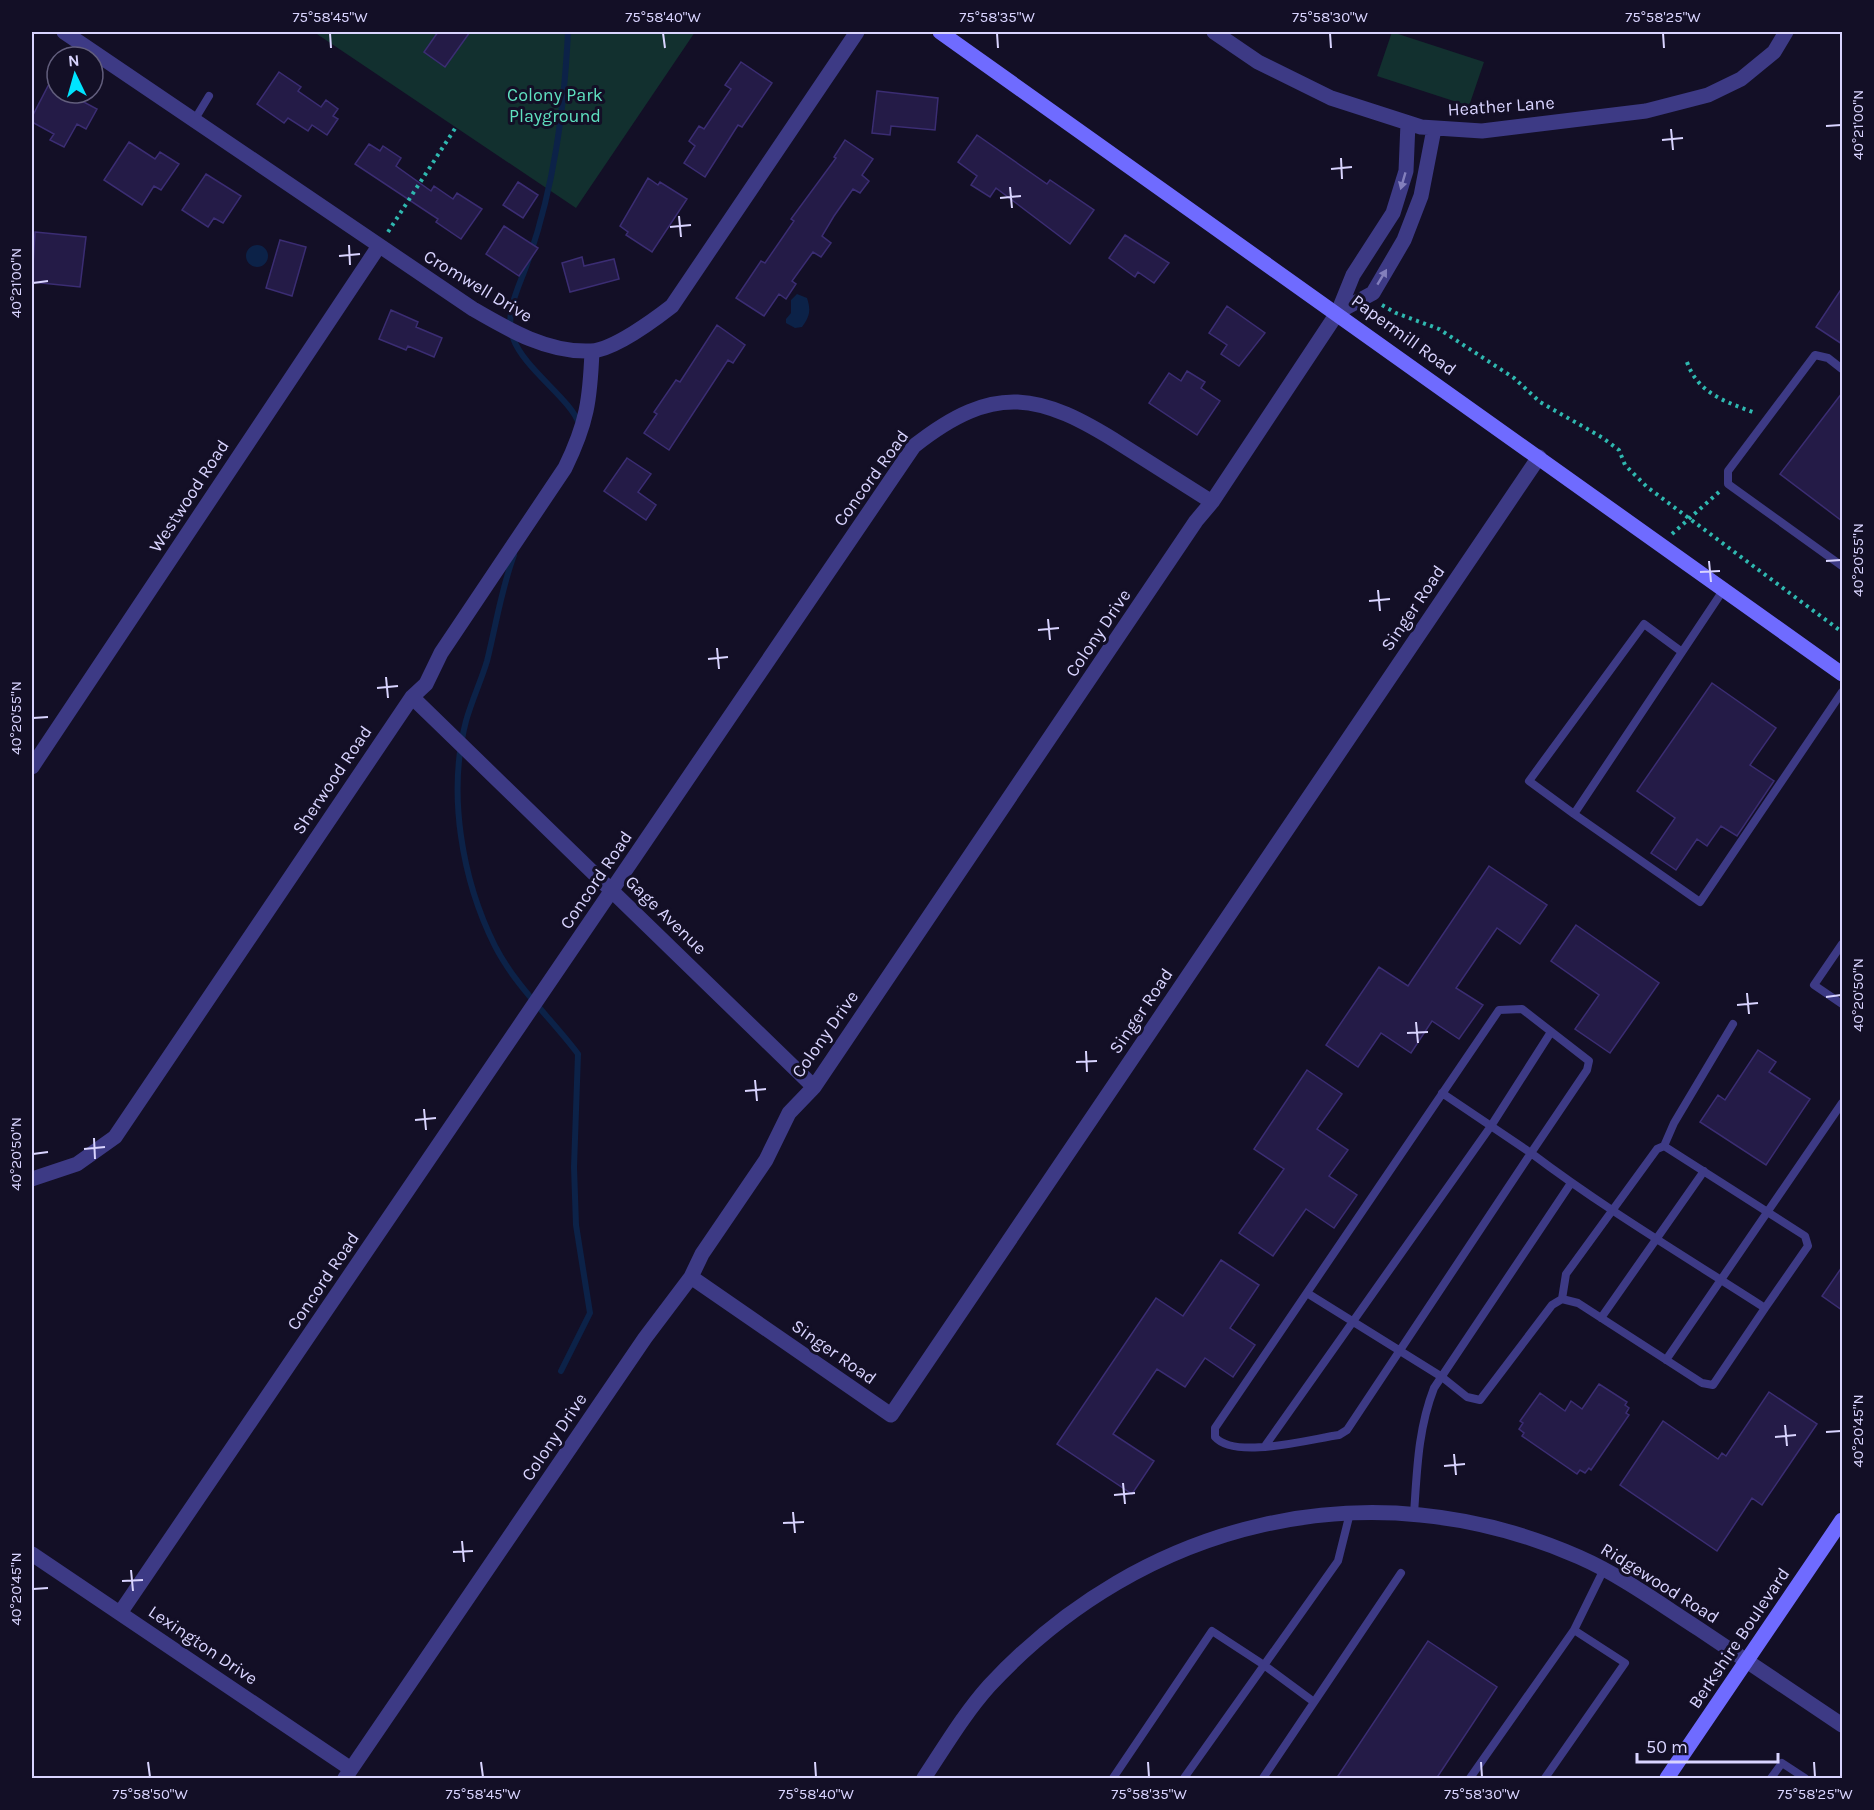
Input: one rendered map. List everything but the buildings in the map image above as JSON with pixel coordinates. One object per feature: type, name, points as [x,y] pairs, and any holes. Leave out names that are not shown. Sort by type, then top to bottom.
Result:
[{"type":"main road","name":"Papermill Road","points":[[940,32],[1338,312],[1842,672]]},
{"type":"main road","name":"Berkshire Boulevard","points":[[1667,1779],[1842,1520]]},
{"type":"street","name":"Cromwell Drive","points":[[64,32],[473,309],[513,333],[550,346],[592,351],[634,333],[672,306],[857,32]]},
{"type":"street","name":"Heather Lane","points":[[1214,32],[1258,62],[1331,98],[1434,129],[1482,131],[1646,111],[1708,95],[1741,79],[1774,52],[1785,32]]},
{"type":"street","name":"Colony Drive","points":[[348,1774],[638,1347],[691,1277],[702,1254],[766,1160],[789,1113],[814,1087],[1196,521],[1212,502],[1338,312],[1353,275],[1393,213],[1406,171],[1408,123]]},
{"type":"street","name":"Colony Drive","points":[[1338,312],[1372,292],[1404,240],[1421,196],[1434,129]]},
{"type":"street","name":"Westwood Road","points":[[32,767],[379,246]]},
{"type":"street","name":"Sherwood Road","points":[[32,1179],[77,1164],[115,1137],[412,697],[426,684],[441,653],[565,468],[582,434],[589,408],[592,351]]},
{"type":"street","name":"Concord Road","points":[[120,1613],[914,446],[942,423],[987,404],[1025,402],[1046,405],[1081,419],[1212,502]]},
{"type":"street","name":"Singer Road","points":[[691,1277],[891,1415],[1539,457]]},
{"type":"street","name":"Gage Avenue","points":[[412,697],[814,1087]]},
{"type":"street","name":"Ridgewood Road","points":[[924,1779],[987,1688],[1044,1633],[1120,1580],[1157,1560],[1201,1542],[1248,1527],[1293,1518],[1350,1513],[1414,1514],[1489,1526],[1535,1539],[1604,1569],[1842,1725]]},
{"type":"street","name":"Lexington Drive","points":[[32,1554],[120,1613],[348,1774]]},
{"type":"lane","points":[[195,119],[209,96]]},
{"type":"lane","points":[[1842,369],[1828,358],[1815,355],[1728,471],[1728,484],[1842,566]]},
{"type":"lane","points":[[1574,814],[1724,589]]},
{"type":"lane","points":[[1682,652],[1644,624],[1530,781],[1700,902],[1842,692]]},
{"type":"lane","points":[[1842,944],[1814,985],[1842,1004]]},
{"type":"lane","points":[[1511,1007],[1522,1009],[1551,1032],[1588,1061],[1587,1070],[1347,1430],[1339,1435],[1243,1449],[1220,1443],[1215,1437],[1215,1428],[1499,1010],[1511,1007]]},
{"type":"lane","points":[[1562,1299],[1566,1274],[1615,1211],[1657,1149],[1664,1146],[1674,1123],[1733,1023]]},
{"type":"lane","points":[[1264,1446],[1491,1126],[1551,1032]]},
{"type":"lane","points":[[1442,1093],[1531,1153],[1571,1184],[1765,1308]]},
{"type":"lane","points":[[1666,1360],[1723,1281],[1842,1103]]},
{"type":"lane","points":[[1306,1293],[1442,1377],[1467,1397],[1480,1400],[1552,1305],[1562,1299],[1578,1303],[1702,1383],[1713,1385],[1808,1246],[1805,1236],[1664,1146]]},
{"type":"lane","points":[[1601,1318],[1704,1172]]},
{"type":"lane","points":[[1414,1514],[1423,1416],[1442,1377],[1571,1184]]},
{"type":"lane","points":[[1184,1779],[1338,1561],[1350,1513]]},
{"type":"lane","points":[[1470,1779],[1574,1630],[1604,1569]]},
{"type":"lane","points":[[1263,1779],[1401,1573]]},
{"type":"lane","points":[[1545,1779],[1625,1663],[1574,1630]]},
{"type":"lane","points":[[1113,1779],[1212,1631],[1264,1665],[1314,1702]]},
{"type":"lane","points":[[1771,1779],[1782,1763],[1805,1779]]},
{"type":"path","points":[[379,246],[456,128]]},
{"type":"path","points":[[1372,292],[1383,305],[1439,329],[1514,378],[1540,402],[1603,438],[1619,450],[1625,465],[1647,487],[1842,632]]},
{"type":"path","points":[[1687,362],[1692,378],[1704,390],[1768,417]]},
{"type":"path","points":[[1661,544],[1728,484]]},
{"type":"green space","name":"Colony Park Playground","points":[[314,32],[695,32],[576,208]]},
{"type":"green space","points":[[1392,32],[1484,62],[1469,106],[1377,76]]},
{"type":"water","points":[[257,245],[265,248],[268,256],[265,264],[257,267],[249,264],[246,256],[249,248]]},
{"type":"water","points":[[797,294],[807,298],[809,310],[802,327],[795,328],[786,323],[786,319],[791,313],[791,300]]},
{"type":"waterway","points":[[568,32],[564,91],[551,178],[510,319],[513,338],[519,350],[567,404],[579,424]]},
{"type":"waterway","points":[[514,555],[502,594],[487,661],[466,721],[460,749],[458,807],[466,865],[474,893],[495,946],[523,989],[578,1054],[574,1167],[576,1225],[590,1313],[561,1371]]}]
